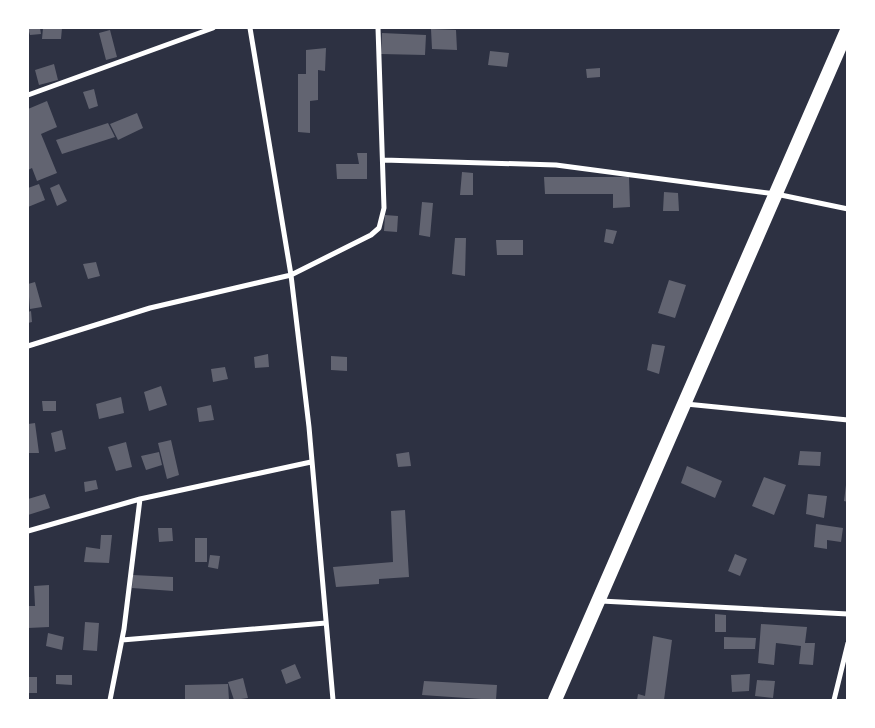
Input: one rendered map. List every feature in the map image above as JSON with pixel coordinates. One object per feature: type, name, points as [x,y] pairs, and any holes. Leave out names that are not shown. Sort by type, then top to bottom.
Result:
[{"type":"highway","points":[[554,700],[596,600],[776,194],[843,48],[848,28]]},
{"type":"street","points":[[28,95],[213,28]]},
{"type":"street","points":[[250,28],[291,276],[309,427],[333,700]]},
{"type":"street","points":[[28,346],[150,308],[291,276],[379,228],[383,219],[384,208],[378,28]]},
{"type":"street","points":[[382,160],[556,165],[776,194],[848,209]]},
{"type":"street","points":[[683,404],[848,420]]},
{"type":"street","points":[[28,531],[140,499],[311,462]]},
{"type":"street","points":[[110,700],[122,640],[140,499]]},
{"type":"street","points":[[596,600],[848,614]]},
{"type":"street","points":[[122,640],[326,623]]},
{"type":"street","points":[[834,700],[848,642]]},
{"type":"building","points":[[28,28],[40,28],[41,34],[30,35]]},
{"type":"building","points":[[43,28],[62,28],[61,39],[42,39]]},
{"type":"building","points":[[431,29],[456,30],[457,50],[432,49]]},
{"type":"building","points":[[110,30],[117,57],[106,60],[99,33]]},
{"type":"building","points":[[382,33],[426,35],[425,55],[381,54]]},
{"type":"building","points":[[326,48],[325,71],[318,70],[318,100],[310,101],[310,133],[298,132],[298,74],[306,74],[306,50]]},
{"type":"building","points":[[490,51],[509,53],[507,67],[488,65]]},
{"type":"building","points":[[54,64],[58,80],[39,85],[35,70]]},
{"type":"building","points":[[600,68],[600,77],[587,78],[586,69]]},
{"type":"building","points":[[94,89],[98,106],[89,109],[83,92]]},
{"type":"building","points":[[47,101],[57,127],[41,134],[57,173],[37,181],[32,168],[28,170],[28,109]]},
{"type":"building","points":[[137,113],[143,128],[118,140],[110,124]]},
{"type":"building","points":[[108,123],[115,137],[62,154],[56,140]]},
{"type":"building","points":[[357,153],[367,153],[367,179],[337,179],[336,164],[359,164]]},
{"type":"building","points":[[462,172],[473,173],[473,195],[460,195]]},
{"type":"building","points":[[544,177],[629,177],[630,207],[613,208],[613,194],[545,194]]},
{"type":"building","points":[[39,184],[45,200],[28,207],[28,188]]},
{"type":"building","points":[[59,184],[67,201],[57,206],[50,188]]},
{"type":"building","points":[[664,192],[678,193],[679,211],[663,211]]},
{"type":"building","points":[[422,202],[433,203],[430,237],[419,235]]},
{"type":"building","points":[[385,215],[398,216],[397,232],[384,231]]},
{"type":"building","points":[[606,229],[617,231],[613,244],[604,242]]},
{"type":"building","points":[[455,238],[466,238],[465,276],[452,274]]},
{"type":"building","points":[[496,240],[523,240],[523,255],[497,255]]},
{"type":"building","points":[[96,262],[100,276],[88,279],[83,264]]},
{"type":"building","points":[[669,280],[686,285],[675,318],[658,313]]},
{"type":"building","points":[[35,282],[42,307],[30,309],[28,284]]},
{"type":"building","points":[[31,311],[32,322],[28,323],[28,312]]},
{"type":"building","points":[[652,344],[665,346],[659,374],[647,370]]},
{"type":"building","points":[[268,354],[269,367],[255,368],[254,357]]},
{"type":"building","points":[[331,356],[347,357],[347,371],[331,370]]},
{"type":"building","points":[[225,367],[228,379],[213,382],[211,369]]},
{"type":"building","points":[[161,386],[167,405],[149,411],[144,392]]},
{"type":"building","points":[[121,397],[124,413],[99,419],[96,404]]},
{"type":"building","points":[[42,401],[56,401],[56,411],[43,411]]},
{"type":"building","points":[[211,405],[214,420],[199,422],[197,408]]},
{"type":"building","points":[[35,423],[39,453],[28,453],[28,424]]},
{"type":"building","points":[[62,430],[66,449],[55,452],[51,433]]},
{"type":"building","points":[[171,440],[179,475],[167,479],[158,443]]},
{"type":"building","points":[[126,442],[132,467],[116,471],[108,447]]},
{"type":"building","points":[[800,451],[821,452],[820,466],[798,465]]},
{"type":"building","points":[[159,452],[162,465],[146,470],[141,456]]},
{"type":"building","points":[[409,452],[411,466],[398,467],[396,454]]},
{"type":"building","points":[[687,466],[722,481],[715,498],[681,483]]},
{"type":"building","points":[[764,477],[786,485],[774,515],[752,506]]},
{"type":"building","points":[[96,480],[98,489],[85,492],[84,482]]},
{"type":"building","points":[[846,485],[848,485],[848,502],[844,501]]},
{"type":"building","points":[[45,494],[50,508],[28,515],[28,499]]},
{"type":"building","points":[[808,494],[827,496],[824,518],[806,514]]},
{"type":"building","points":[[405,510],[409,577],[379,579],[379,584],[336,587],[333,567],[393,562],[391,511]]},
{"type":"building","points":[[816,524],[843,528],[841,542],[827,540],[827,549],[814,547]]},
{"type":"building","points":[[158,528],[172,528],[173,541],[159,542]]},
{"type":"building","points":[[101,535],[112,535],[109,563],[84,562],[86,547],[100,549]]},
{"type":"building","points":[[195,538],[207,538],[207,562],[195,562]]},
{"type":"building","points":[[735,554],[747,559],[740,576],[728,571]]},
{"type":"building","points":[[210,555],[220,556],[218,569],[208,567]]},
{"type":"building","points":[[133,575],[173,577],[173,591],[132,588]]},
{"type":"building","points":[[49,585],[49,627],[28,628],[28,606],[35,606],[34,586]]},
{"type":"building","points":[[715,614],[726,615],[726,632],[715,632]]},
{"type":"building","points":[[85,622],[99,623],[97,651],[83,650]]},
{"type":"building","points":[[761,624],[807,627],[805,643],[815,643],[813,665],[799,664],[801,646],[776,643],[774,665],[758,663]]},
{"type":"building","points":[[48,633],[64,637],[62,650],[46,646]]},
{"type":"building","points":[[653,636],[672,640],[664,700],[637,700],[638,694],[645,696]]},
{"type":"building","points":[[724,637],[756,638],[755,649],[724,649]]},
{"type":"building","points":[[295,664],[301,678],[286,684],[281,670]]},
{"type":"building","points":[[750,674],[749,691],[732,692],[731,675]]},
{"type":"building","points":[[56,675],[72,675],[72,685],[56,684]]},
{"type":"building","points":[[28,677],[37,677],[37,693],[28,693]]},
{"type":"building","points":[[243,678],[248,698],[234,700],[228,682]]},
{"type":"building","points":[[757,680],[775,681],[773,698],[755,696]]},
{"type":"building","points":[[424,681],[497,685],[496,700],[422,695]]},
{"type":"building","points":[[228,684],[229,700],[185,700],[185,685]]}]
